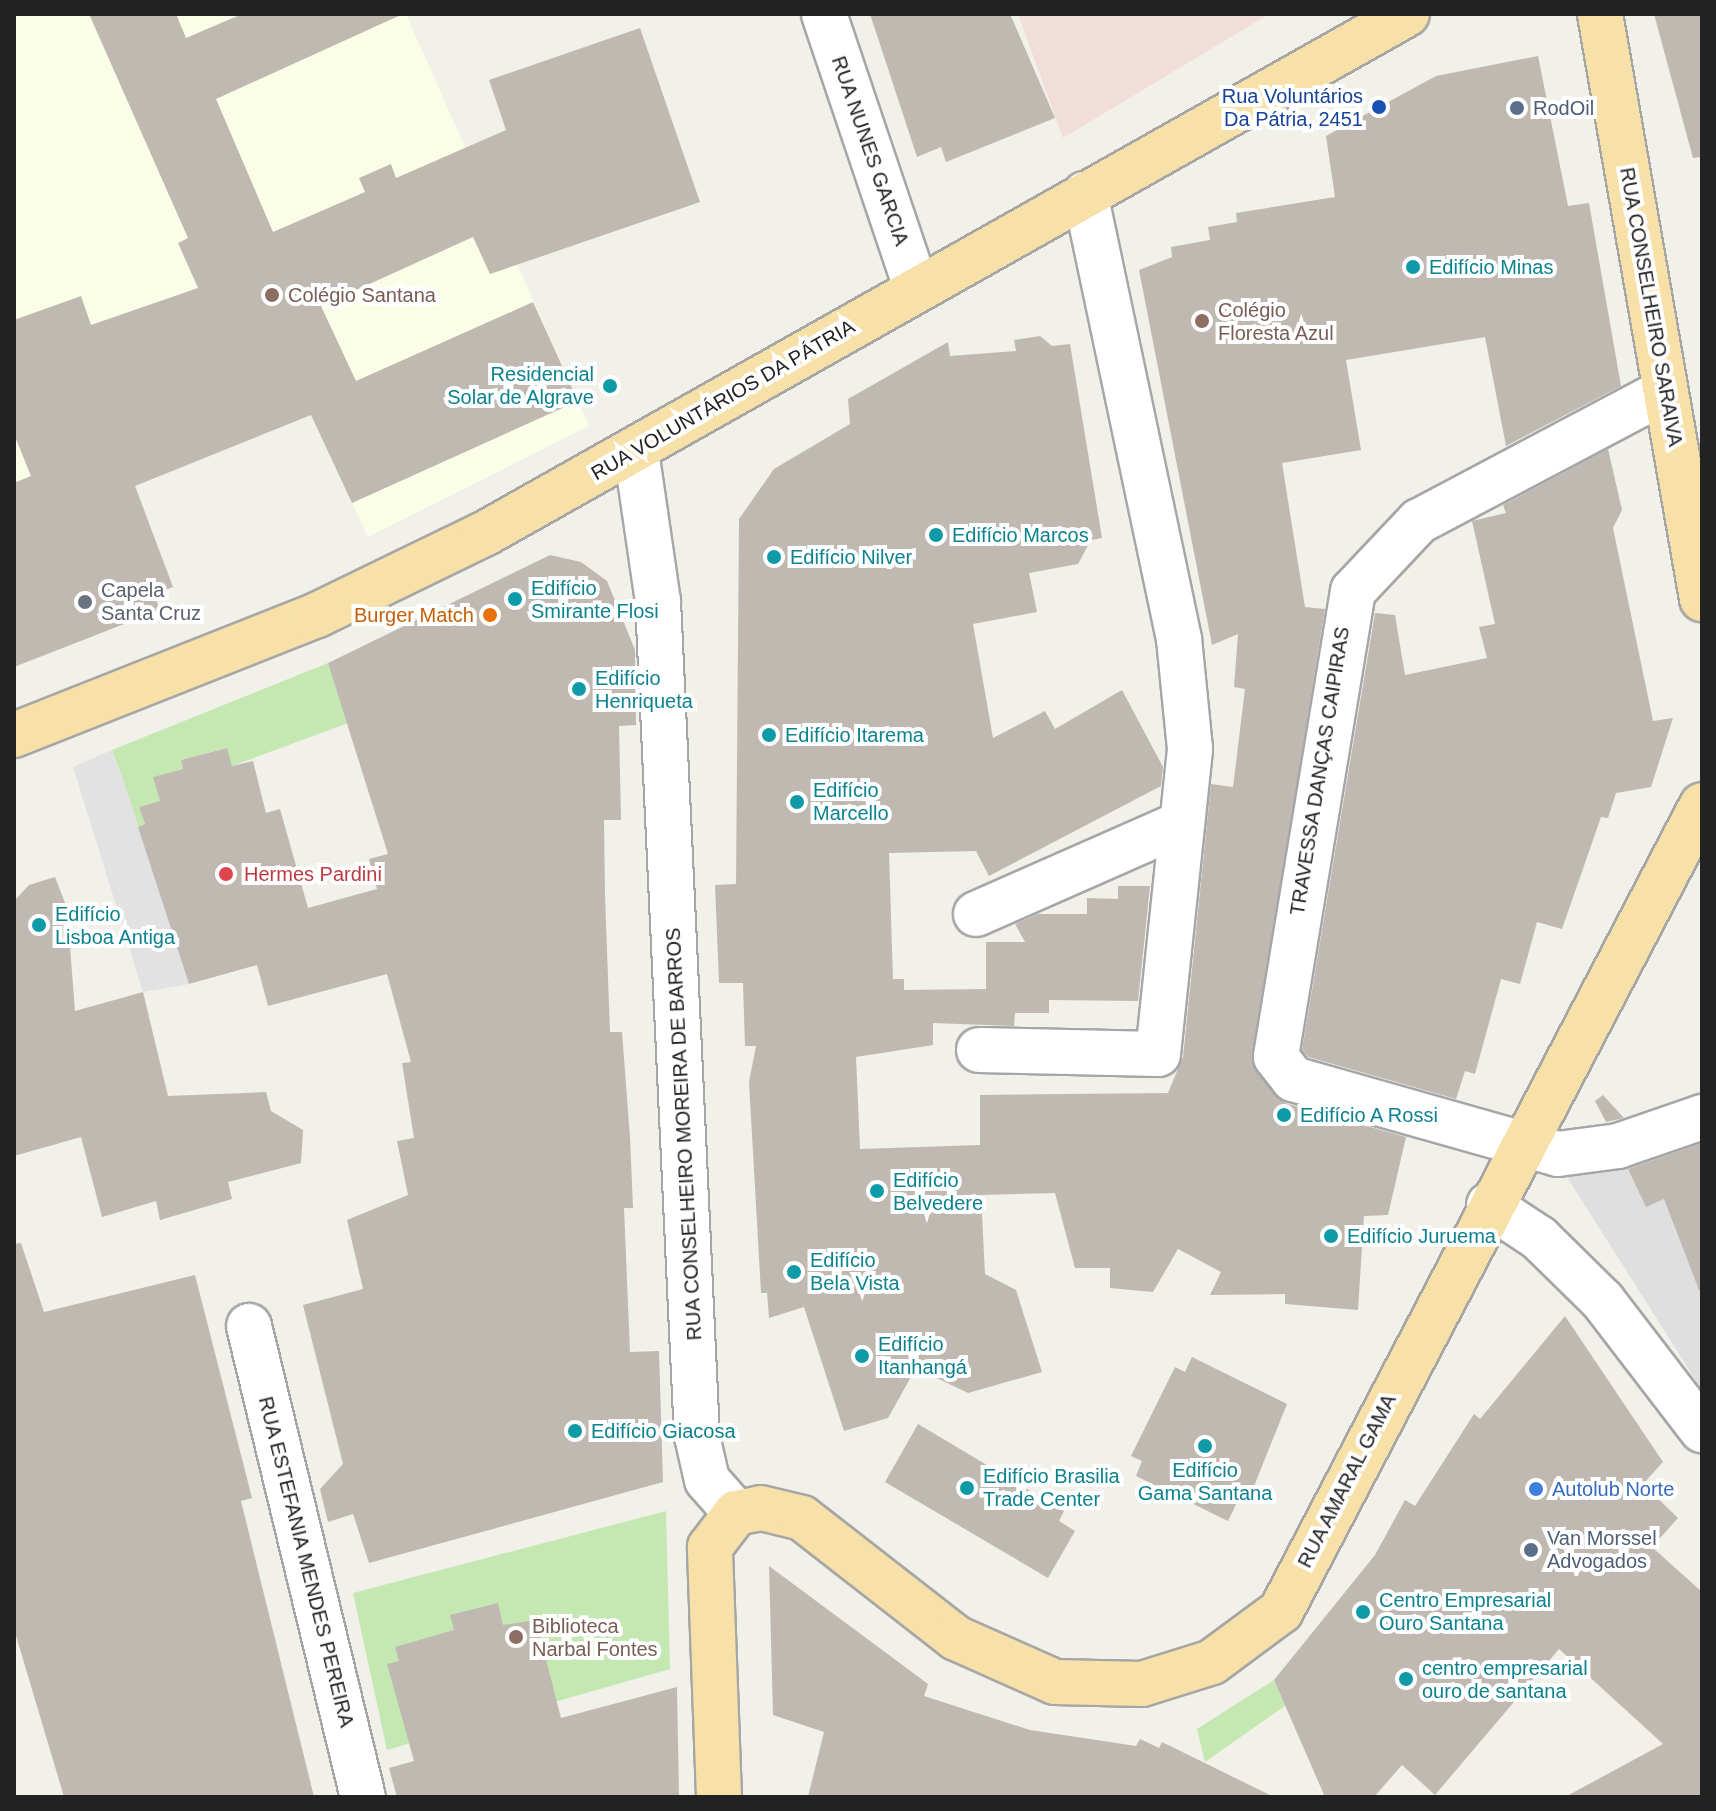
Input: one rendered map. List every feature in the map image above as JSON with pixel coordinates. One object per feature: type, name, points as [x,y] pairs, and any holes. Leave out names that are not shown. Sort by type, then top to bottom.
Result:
[{"type":"main road","name":"RUA VOLUNTÁRIOS DA PÁTRIA","points":[[14,735],[317,615],[636,451],[916,288],[1407,14]]},
{"type":"main road","name":"RUA CONSELHEIRO SARAIVA","points":[[1600,14],[1702,599]]},
{"type":"main road","name":"RUA AMARAL GAMA","points":[[736,1513],[761,1508],[802,1518],[956,1638],[1055,1682],[1142,1684],[1212,1662],[1281,1611],[1489,1205],[1525,1143],[1702,805]]},
{"type":"main road","points":[[719,1797],[710,1547],[736,1513]]},
{"type":"street","name":"RUA NUNES GARCIA","points":[[824,14],[916,288]]},
{"type":"street","points":[[979,1050],[1158,1054],[1190,749],[1179,639],[1085,194]]},
{"type":"street","name":"TRAVESSA DANÇAS CAIPIRAS","points":[[1665,391],[1419,521],[1353,591],[1339,641],[1276,1057],[1293,1079],[1525,1143],[1587,1154],[1702,1117]]},
{"type":"street","name":"RUA CONSELHEIRO MOREIRA DE BARROS","points":[[636,451],[658,601],[697,1436],[707,1480],[736,1513]]},
{"type":"street","points":[[976,914],[1182,823]]},
{"type":"street","points":[[1489,1205],[1539,1238],[1603,1301],[1702,1430]]},
{"type":"street","name":"RUA ESTEFANIA MENDES PEREIRA","points":[[249,1326],[363,1797]]},
{"type":"shaded area","name":"Colégio Santana","points":[[14,14],[406,14],[589,426],[368,537],[311,415],[14,529]]},
{"type":"shaded area","points":[[1018,14],[1269,14],[1063,138]]},
{"type":"shaded area","points":[[112,750],[189,984],[143,992],[73,767]]},
{"type":"shaded area","points":[[1702,1090],[1702,1390],[1558,1163],[1564,1147]]},
{"type":"green space","points":[[328,663],[351,722],[232,766],[226,748],[181,760],[183,769],[154,777],[160,801],[139,807],[145,824],[138,827],[112,750]]},
{"type":"green space","name":"Biblioteca Narbal Fontes","points":[[666,1511],[670,1669],[387,1750],[353,1593]]},
{"type":"green space","points":[[1274,1680],[1285,1706],[1205,1762],[1197,1729]]},
{"type":"building","points":[[89,14],[176,14],[186,38],[242,14],[403,14],[216,99],[273,232],[365,192],[359,178],[391,164],[396,178],[506,130],[489,80],[640,28],[700,202],[490,274],[473,237],[321,306],[356,381],[533,302],[578,401],[352,503],[311,415],[135,486],[173,587],[154,594],[160,610],[14,667],[14,483],[31,476],[14,434],[14,320],[81,296],[91,325],[198,288],[178,243],[188,238]]},
{"type":"building","points":[[870,14],[1010,14],[1055,118],[946,162],[941,147],[917,157]]},
{"type":"building","points":[[1654,14],[1702,14],[1702,157],[1693,158]]},
{"type":"building","points":[[1538,56],[1568,206],[1589,203],[1621,386],[1506,446],[1485,337],[1346,360],[1361,450],[1282,463],[1305,607],[1325,609],[1252,1062],[1285,1103],[1406,1137],[1388,1215],[1364,1216],[1358,1310],[1285,1304],[1285,1294],[1210,1295],[1221,1272],[1178,1249],[1153,1292],[1110,1288],[1110,1268],[1075,1268],[1055,1193],[981,1195],[985,1274],[1016,1290],[1042,1372],[968,1393],[916,1368],[888,1418],[844,1431],[804,1307],[769,1318],[767,1293],[761,1293],[749,1082],[756,1046],[745,1046],[743,983],[719,983],[715,885],[736,884],[739,519],[774,469],[850,424],[848,399],[948,342],[950,356],[1016,351],[1014,340],[1040,336],[1052,346],[1070,344],[1102,538],[1091,540],[1078,564],[1029,573],[1037,612],[973,624],[993,738],[1045,711],[1055,729],[1122,690],[1163,767],[1161,786],[989,876],[976,851],[889,853],[893,979],[904,979],[904,990],[986,989],[986,942],[1025,942],[1015,924],[1038,914],[1087,914],[1087,898],[1118,899],[1118,886],[1150,886],[1138,1001],[1049,1000],[1049,1013],[1015,1013],[1014,1026],[933,1023],[933,1045],[856,1057],[860,1149],[980,1145],[980,1095],[1168,1093],[1183,1057],[1211,784],[1233,787],[1245,689],[1234,687],[1238,634],[1212,645],[1139,270],[1172,257],[1171,247],[1210,240],[1208,227],[1237,222],[1236,213],[1335,197],[1326,136],[1436,76]]},
{"type":"building","points":[[1608,449],[1622,510],[1613,528],[1653,721],[1673,718],[1651,787],[1616,793],[1608,818],[1601,817],[1562,929],[1537,922],[1520,984],[1501,979],[1475,1074],[1465,1071],[1456,1099],[1308,1057],[1302,1050],[1375,613],[1395,615],[1405,675],[1487,658],[1479,627],[1495,624],[1472,521],[1506,513],[1503,505]]},
{"type":"building","points":[[550,555],[581,562],[607,581],[635,650],[636,725],[619,726],[621,820],[604,820],[605,895],[610,1032],[622,1032],[630,1137],[633,1208],[624,1208],[630,1352],[659,1351],[663,1482],[369,1563],[353,1514],[328,1522],[320,1489],[343,1464],[303,1305],[363,1289],[347,1220],[408,1195],[397,1141],[414,1138],[402,1063],[411,1062],[387,974],[268,1006],[257,965],[189,984],[138,827],[145,824],[139,807],[160,801],[153,777],[183,769],[181,760],[227,748],[232,766],[253,761],[266,813],[280,809],[308,908],[377,889],[369,859],[388,854],[328,663]]},
{"type":"building","points":[[55,877],[67,908],[75,1011],[143,992],[168,1096],[266,1092],[271,1111],[303,1130],[301,1163],[228,1182],[232,1199],[160,1220],[156,1201],[102,1217],[81,1137],[14,1156],[14,901],[29,885]]},
{"type":"building","points":[[1603,1095],[1624,1118],[1606,1122],[1595,1101]]},
{"type":"building","points":[[1702,1143],[1702,1290],[1699,1290],[1664,1199],[1646,1207],[1628,1169]]},
{"type":"building","points":[[21,1243],[44,1312],[195,1275],[252,1498],[241,1501],[314,1797],[64,1797],[14,1629],[14,1244]]},
{"type":"building","points":[[1565,1316],[1663,1462],[1643,1484],[1678,1518],[1652,1547],[1702,1592],[1702,1797],[1565,1797],[1663,1744],[1559,1649],[1435,1795],[1402,1765],[1374,1797],[1325,1797],[1274,1680],[1375,1555],[1405,1500],[1415,1506],[1474,1414],[1480,1419]]},
{"type":"building","name":"Edifício Gama Santana","points":[[1192,1357],[1287,1404],[1250,1496],[1242,1492],[1228,1521],[1136,1476],[1142,1461],[1131,1456],[1175,1367],[1185,1372]]},
{"type":"building","name":"Edifício Brasilia Trade Center","points":[[918,1424],[1064,1511],[1059,1521],[1075,1531],[1048,1578],[885,1482]]},
{"type":"building","points":[[769,1566],[928,1684],[924,1696],[1030,1730],[1136,1746],[1140,1739],[1159,1748],[1162,1742],[1274,1797],[808,1797],[824,1732],[773,1715]]},
{"type":"building","points":[[498,1603],[503,1625],[536,1620],[561,1718],[677,1687],[679,1797],[397,1797],[389,1768],[414,1761],[387,1664],[399,1661],[395,1647],[454,1630],[450,1615]]},
{"type":"place","name":"Rua Voluntários Da Pátria, 2451","points":[[1379,107]]},
{"type":"place","name":"RodOil","points":[[1517,108]]},
{"type":"place","name":"Edifício Minas","points":[[1413,267]]},
{"type":"place","name":"Colégio Santana","points":[[272,295]]},
{"type":"place","name":"Colégio Floresta Azul","points":[[1202,321]]},
{"type":"place","name":"Residencial Solar de Algrave","points":[[610,386]]},
{"type":"place","name":"Edifício Marcos","points":[[936,535]]},
{"type":"place","name":"Edifício Nilver","points":[[774,557]]},
{"type":"place","name":"Edifício Smirante Flosi","points":[[515,599]]},
{"type":"place","name":"Capela Santa Cruz","points":[[85,602]]},
{"type":"place","name":"Burger Match","points":[[490,615]]},
{"type":"place","name":"Edifício Henriqueta","points":[[579,689]]},
{"type":"place","name":"Edifício Itarema","points":[[769,735]]},
{"type":"place","name":"Edifício Marcello","points":[[797,802]]},
{"type":"place","name":"Hermes Pardini","points":[[226,874]]},
{"type":"place","name":"Edifício Lisboa Antiga","points":[[39,925]]},
{"type":"place","name":"Edifício A Rossi","points":[[1284,1115]]},
{"type":"place","name":"Edifício Belvedere","points":[[877,1191]]},
{"type":"place","name":"Edifício Juruema","points":[[1331,1236]]},
{"type":"place","name":"Edifício Bela Vista","points":[[794,1272]]},
{"type":"place","name":"Edifício Itanhangá","points":[[862,1356]]},
{"type":"place","name":"Edifício Giacosa","points":[[575,1431]]},
{"type":"place","name":"Edifício Gama Santana","points":[[1205,1446]]},
{"type":"place","name":"Edifício Brasilia Trade Center","points":[[967,1488]]},
{"type":"place","name":"Autolub Norte","points":[[1536,1489]]},
{"type":"place","name":"Van Morssel Advogados","points":[[1531,1550]]},
{"type":"place","name":"Centro Empresarial Ouro Santana","points":[[1363,1612]]},
{"type":"place","name":"Biblioteca Narbal Fontes","points":[[516,1637]]},
{"type":"place","name":"centro empresarial ouro de santana","points":[[1406,1679]]}]
